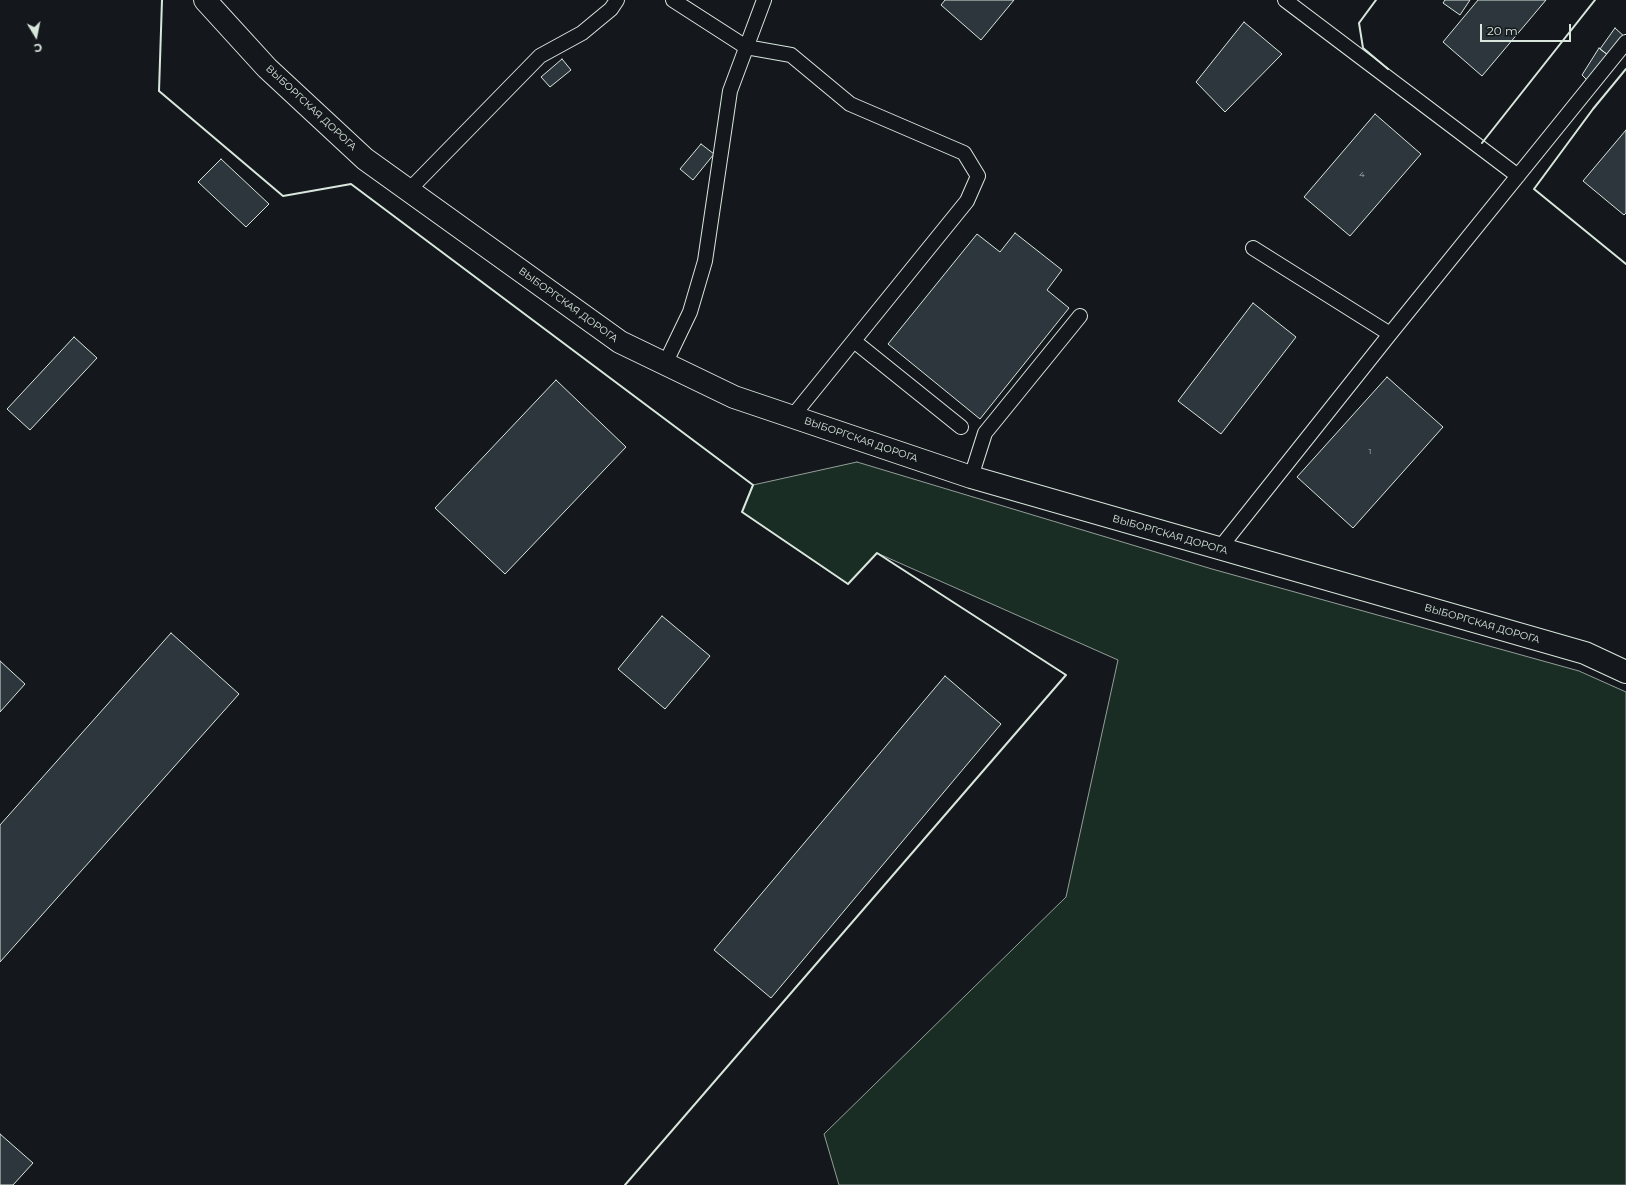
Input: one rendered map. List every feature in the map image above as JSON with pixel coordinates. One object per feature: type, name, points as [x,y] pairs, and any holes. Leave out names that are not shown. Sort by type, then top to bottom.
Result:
[{"type":"street","name":"ВЫБОРГСКАЯ ДОРОГА","points":[[205,0],[267,68],[365,159],[620,342],[734,397],[971,477],[1219,550],[1585,653],[1626,672]]},
{"type":"lane","points":[[409,190],[540,56],[582,33],[611,9],[617,0]]},
{"type":"lane","points":[[673,0],[746,47],[791,55],[850,104],[964,153],[978,176],[967,201],[792,417]]},
{"type":"lane","points":[[665,364],[690,312],[705,261],[730,91],[764,0]]},
{"type":"lane","points":[[1285,0],[1518,176]]},
{"type":"lane","points":[[1219,550],[1390,334],[1626,42]]},
{"type":"lane","points":[[1253,248],[1390,334]]},
{"type":"lane","points":[[971,477],[985,433],[1080,316]]},
{"type":"lane","points":[[854,341],[961,427]]},
{"type":"green space","points":[[857,462],[1212,569],[1579,671],[1626,692],[1626,1185],[839,1185],[824,1134],[1066,897],[1118,660],[877,553],[848,584],[742,512],[753,485]]},
{"type":"building","points":[[945,0],[1014,0],[981,40],[941,5]]},
{"type":"building","points":[[1445,0],[1470,0],[1460,15],[1443,3]]},
{"type":"building","points":[[1478,0],[1546,0],[1482,76],[1443,42]]},
{"type":"building","points":[[1244,22],[1282,54],[1225,112],[1196,82]]},
{"type":"building","points":[[1615,28],[1626,38],[1613,59],[1600,49]]},
{"type":"building","points":[[1599,48],[1613,59],[1593,86],[1582,75]]},
{"type":"building","points":[[562,59],[571,70],[550,87],[541,77]]},
{"type":"building","points":[[1375,114],[1421,154],[1350,236],[1304,197]]},
{"type":"building","points":[[1626,130],[1626,213],[1624,215],[1583,181]]},
{"type":"building","points":[[701,144],[714,154],[693,180],[680,169]]},
{"type":"building","points":[[221,159],[269,204],[246,227],[198,182]]},
{"type":"building","points":[[1015,233],[1062,270],[1047,290],[1069,308],[980,419],[888,344],[977,234],[1000,252]]},
{"type":"building","points":[[1253,303],[1296,337],[1221,434],[1178,401]]},
{"type":"building","points":[[74,337],[97,358],[30,430],[7,409]]},
{"type":"building","points":[[1387,377],[1443,427],[1353,528],[1297,477]]},
{"type":"building","points":[[556,380],[626,447],[505,574],[435,508]]},
{"type":"building","points":[[662,616],[710,656],[665,709],[618,669]]},
{"type":"building","points":[[171,633],[239,694],[0,962],[0,825]]},
{"type":"building","points":[[0,661],[25,684],[0,712]]},
{"type":"building","points":[[945,676],[1001,724],[771,998],[714,950]]},
{"type":"building","points":[[0,1134],[33,1163],[13,1185],[0,1185]]},
{"type":"wall","points":[[162,0],[159,91],[283,196],[351,184],[753,485],[742,512],[848,584],[877,553],[1066,675],[625,1185]]},
{"type":"wall","points":[[1376,0],[1359,23],[1363,48],[1388,69]]},
{"type":"wall","points":[[1482,143],[1595,0]]},
{"type":"wall","points":[[1626,69],[1593,109],[1534,189],[1626,264]]}]
